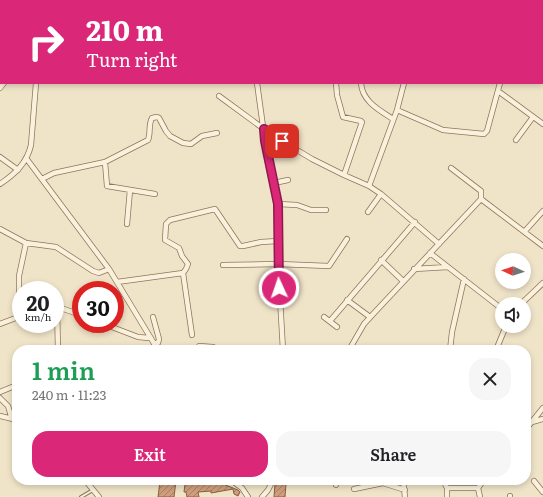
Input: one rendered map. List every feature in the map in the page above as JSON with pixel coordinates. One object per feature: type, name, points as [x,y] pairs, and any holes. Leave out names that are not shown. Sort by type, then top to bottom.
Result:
[{"type":"street","points":[[0,184],[18,170],[26,158],[31,144],[36,84]]},
{"type":"street","points":[[257,84],[265,141],[278,204],[278,264],[283,345]]},
{"type":"street","points":[[336,84],[337,95],[343,117],[362,122],[344,176]]},
{"type":"street","points":[[361,84],[361,90],[364,96],[373,106],[393,119]]},
{"type":"street","points":[[369,186],[404,84]]},
{"type":"street","points":[[396,110],[443,130],[482,135],[487,131],[500,84]]},
{"type":"street","points":[[498,92],[543,124]]},
{"type":"street","points":[[219,96],[264,129],[312,159],[344,176],[369,186],[381,194],[439,244]]},
{"type":"street","points":[[516,140],[533,117]]},
{"type":"street","points":[[42,179],[54,173],[105,162],[148,140],[150,135],[150,122],[152,118],[159,118],[170,136],[183,143],[191,144],[202,136],[217,134]]},
{"type":"street","points":[[0,157],[18,170]]},
{"type":"street","points":[[26,158],[116,281]]},
{"type":"street","points":[[105,162],[107,186],[155,194]]},
{"type":"street","points":[[352,345],[364,324],[370,317],[481,199],[482,191],[451,168]]},
{"type":"street","points":[[274,183],[288,180]]},
{"type":"street","points":[[127,224],[130,190]]},
{"type":"street","points":[[368,212],[381,194]]},
{"type":"street","points":[[481,199],[543,246]]},
{"type":"street","points":[[278,204],[297,205],[311,210],[326,210]]},
{"type":"street","points":[[192,335],[183,273],[188,264],[182,256],[179,248],[164,240],[166,224],[170,220],[214,209],[240,246],[261,242],[278,241]]},
{"type":"street","points":[[525,231],[543,211]]},
{"type":"street","points":[[330,321],[415,222]]},
{"type":"street","points":[[0,229],[26,243],[56,247],[96,273],[104,272],[109,269]]},
{"type":"street","points":[[223,265],[278,264],[329,266],[347,240]]},
{"type":"street","points":[[19,281],[26,243]]},
{"type":"street","points":[[430,253],[495,303]]},
{"type":"street","points":[[381,260],[403,281]]},
{"type":"street","points":[[414,269],[448,267]]},
{"type":"street","points":[[124,281],[183,273]]},
{"type":"street","points":[[451,345],[464,279]]},
{"type":"street","points":[[528,297],[543,283]]},
{"type":"street","points":[[124,294],[154,344],[158,343],[159,339],[154,317]]},
{"type":"street","points":[[347,300],[370,317]]},
{"type":"street","points":[[324,317],[337,327]]},
{"type":"street","points":[[0,324],[12,319]]},
{"type":"street","points":[[124,332],[138,337],[149,338]]},
{"type":"street","points":[[57,333],[58,345]]},
{"type":"street","points":[[498,345],[503,333]]},
{"type":"street","points":[[0,392],[12,387]]},
{"type":"street","points":[[0,398],[8,406],[12,419]]},
{"type":"street","points":[[532,422],[543,408]]},
{"type":"street","points":[[0,416],[12,419]]},
{"type":"street","points":[[532,422],[543,419]]},
{"type":"street","points":[[534,481],[543,492]]},
{"type":"street","points":[[90,485],[99,497]]},
{"type":"street","points":[[238,485],[242,488],[248,497]]},
{"type":"street","points":[[262,497],[270,485]]},
{"type":"street","points":[[354,489],[373,485]]},
{"type":"street","points":[[389,485],[405,490]]},
{"type":"street","points":[[404,485],[406,497]]},
{"type":"street","points":[[446,485],[447,497]]},
{"type":"street","points":[[480,485],[478,488],[480,497]]},
{"type":"street","points":[[447,488],[478,488]]},
{"type":"lane","points":[[81,497],[94,489]]},
{"type":"building","points":[[160,485],[176,485],[174,497],[158,497]]},
{"type":"building","points":[[185,485],[226,485],[240,492],[238,496],[234,494],[233,489],[211,493],[211,491],[198,492],[199,497],[187,497],[186,492],[184,492]]},
{"type":"building","points":[[275,485],[286,485],[285,497],[274,497]]},
{"type":"route","points":[[279,288],[278,204],[265,141],[264,129],[282,141]]}]
